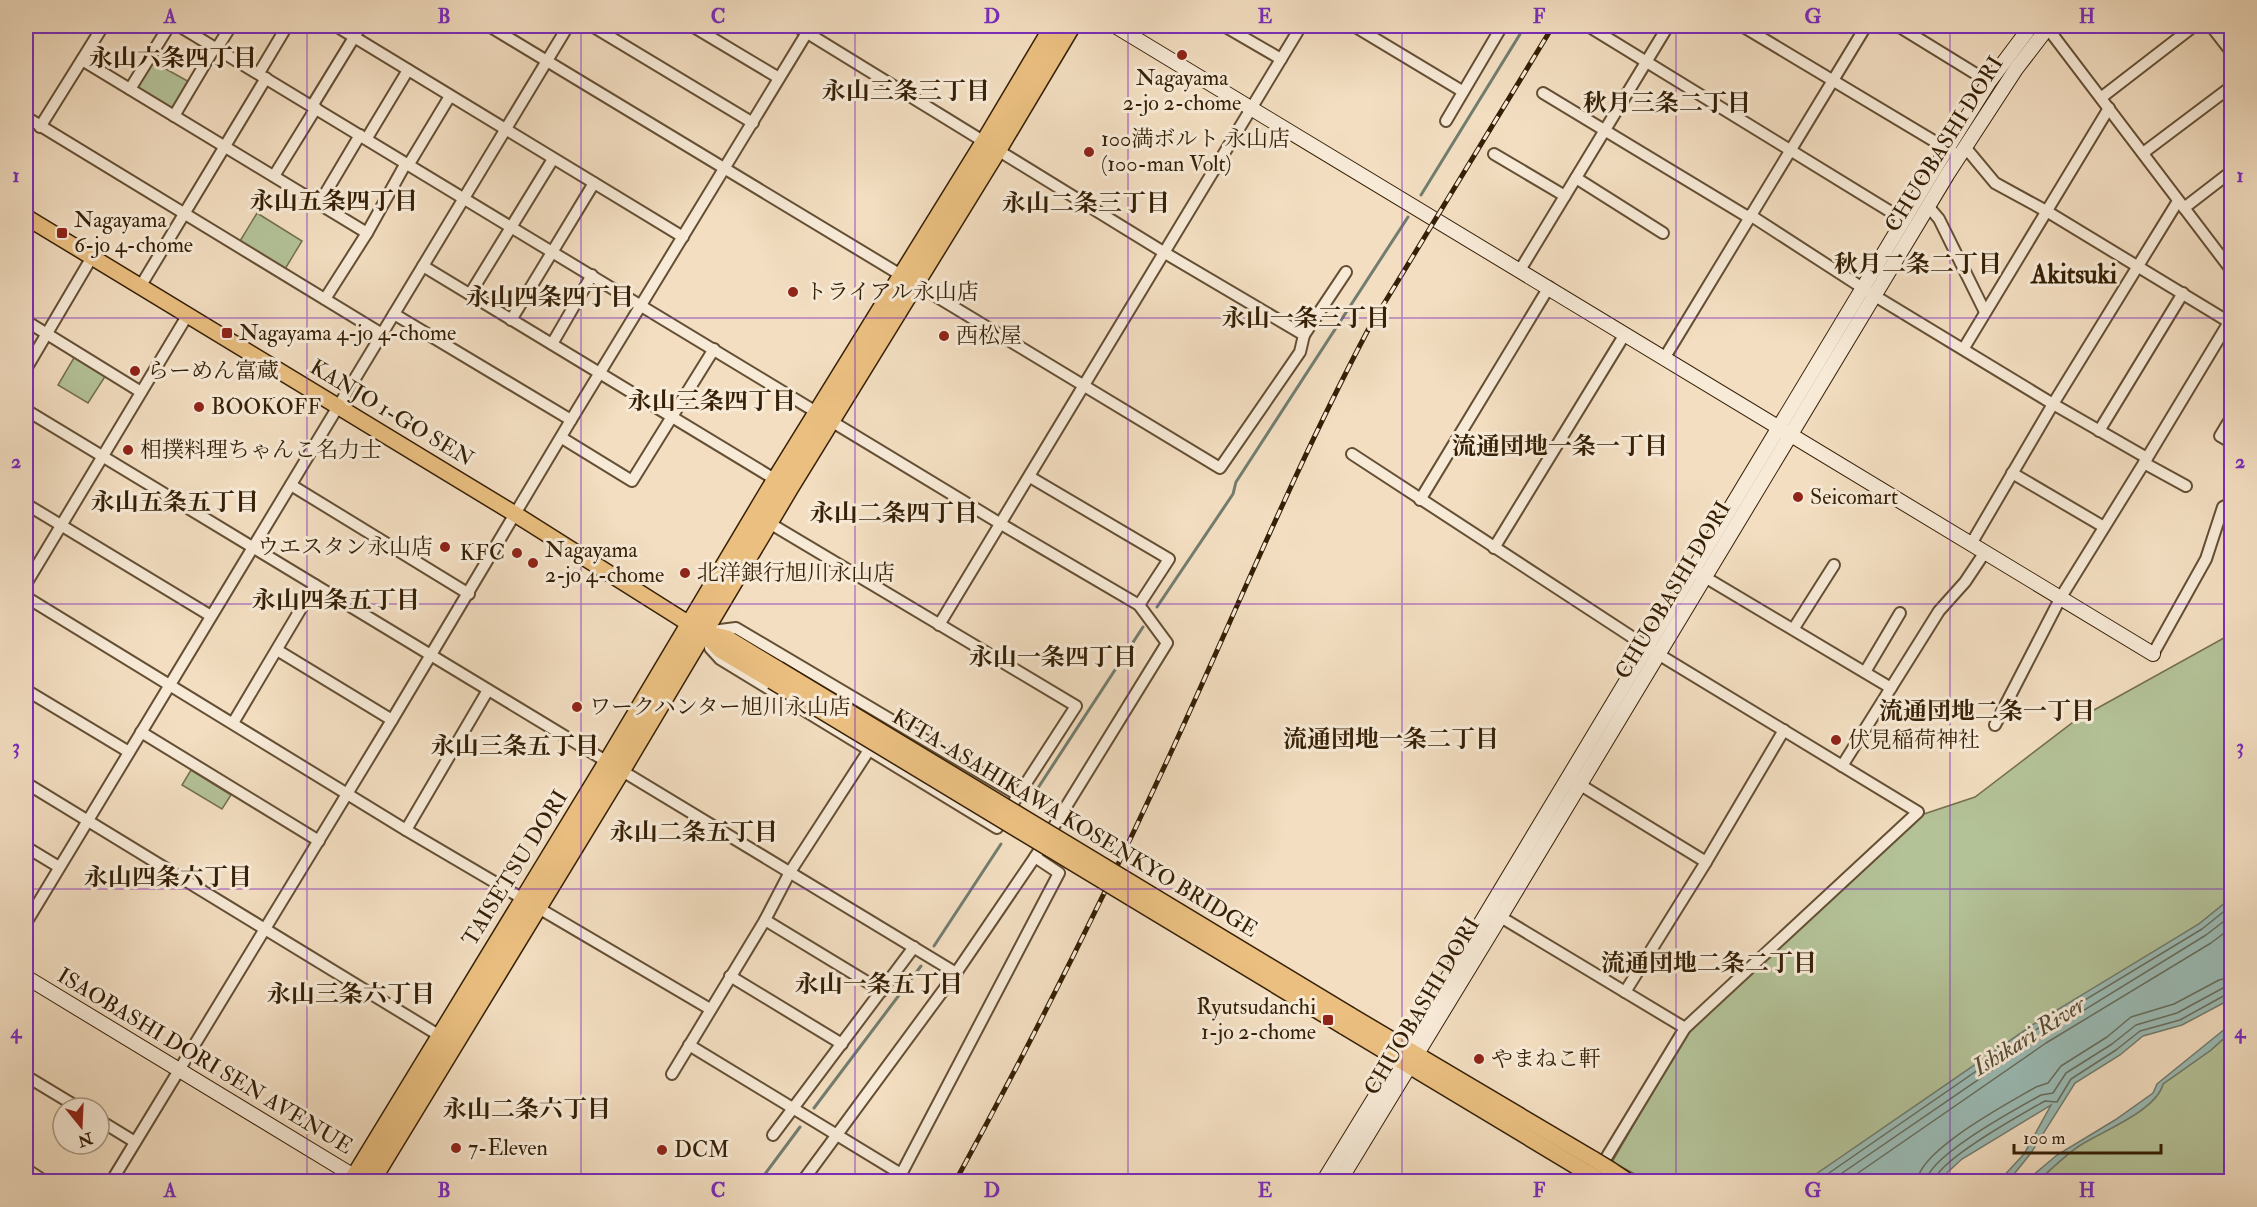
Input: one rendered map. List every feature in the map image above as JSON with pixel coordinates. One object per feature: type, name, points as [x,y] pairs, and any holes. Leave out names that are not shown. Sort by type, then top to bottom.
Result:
[{"type":"highway","name":"TAISETSU DORI","points":[[991,146],[1054,26]]},
{"type":"highway","name":"TAISETSU DORI","points":[[360,1180],[615,766],[782,484],[991,146],[1071,26]]},
{"type":"main road","name":"KANJO 1-GO SEN","points":[[26,217],[515,514],[696,628],[727,638],[775,675]]},
{"type":"main road","name":"KITA-ASAHIKAWA KOSENKYO BRIDGE","points":[[775,675],[1408,1057]]},
{"type":"main road","points":[[1408,1057],[1590,1171],[1628,1181]]},
{"type":"street","points":[[40,127],[103,26]]},
{"type":"street","points":[[130,89],[169,26]]},
{"type":"street","points":[[179,26],[1001,524],[1139,605],[1167,643],[1035,857],[956,973],[804,1181]]},
{"type":"street","points":[[174,116],[231,26]]},
{"type":"street","points":[[140,287],[225,147],[288,26]]},
{"type":"street","points":[[336,26],[683,237]]},
{"type":"street","points":[[274,176],[361,26]]},
{"type":"street","points":[[489,26],[1220,468],[1300,352],[1304,335],[1346,272]]},
{"type":"street","points":[[26,923],[568,26]]},
{"type":"street","points":[[592,26],[753,123]]},
{"type":"street","points":[[692,26],[779,78]]},
{"type":"street","points":[[796,26],[809,29],[991,146],[1304,335]]},
{"type":"street","points":[[1115,26],[2153,654],[2206,559],[2223,507],[2232,503]]},
{"type":"street","points":[[1224,26],[1281,59]]},
{"type":"street","points":[[939,625],[1301,26]]},
{"type":"street","points":[[1354,26],[1462,91]]},
{"type":"street","points":[[1446,120],[1502,26]]},
{"type":"street","points":[[1588,26],[1904,220]]},
{"type":"street","points":[[1520,270],[1668,26]]},
{"type":"street","points":[[1742,26],[1957,151],[1995,183],[2230,319],[2146,461],[2061,597],[1995,725]]},
{"type":"street","points":[[1665,357],[1866,26]]},
{"type":"street","points":[[1898,26],[1989,82]]},
{"type":"street","name":"CHUOBASHI DORI","points":[[1339,1182],[1408,1057],[1653,650],[1693,570],[1785,431],[1869,292],[1928,206],[1989,82],[2031,26]]},
{"type":"street","points":[[2048,26],[2232,271]]},
{"type":"street","name":"CHUOBASHI DORI","points":[[1869,292],[1904,220],[2048,26]]},
{"type":"street","points":[[2102,98],[2194,26]]},
{"type":"street","points":[[2211,26],[2232,53]]},
{"type":"street","points":[[111,1182],[393,720],[571,420],[809,29]]},
{"type":"street","points":[[82,60],[367,233]]},
{"type":"street","points":[[319,204],[408,70]]},
{"type":"street","points":[[2143,153],[2232,86]]},
{"type":"street","points":[[1543,93],[1749,216],[2186,486]]},
{"type":"street","points":[[325,299],[450,96]]},
{"type":"street","points":[[1964,348],[2109,108]]},
{"type":"street","points":[[26,117],[382,334]]},
{"type":"street","points":[[1494,154],[1565,196]]},
{"type":"street","points":[[470,294],[553,159]]},
{"type":"street","points":[[1971,544],[2053,404],[2138,266],[2181,205],[2232,171]]},
{"type":"street","points":[[1576,178],[1663,234]]},
{"type":"street","points":[[511,320],[594,183]]},
{"type":"street","points":[[1928,206],[1939,219],[1985,312]]},
{"type":"street","points":[[26,369],[92,257]]},
{"type":"street","points":[[423,266],[782,484]]},
{"type":"street","points":[[552,344],[592,275]]},
{"type":"street","points":[[1420,500],[1549,287]]},
{"type":"street","points":[[2099,431],[2183,293]]},
{"type":"street","points":[[394,314],[571,420]]},
{"type":"street","points":[[26,584],[187,316]]},
{"type":"street","points":[[26,321],[141,392]]},
{"type":"street","points":[[1494,548],[1625,334]]},
{"type":"street","points":[[562,438],[632,481],[714,349]]},
{"type":"street","points":[[26,410],[956,973]]},
{"type":"street","points":[[2232,416],[2220,436],[2232,443]]},
{"type":"street","name":"CHUOBASHI DORI","points":[[1653,650],[1706,577],[1785,431]]},
{"type":"street","points":[[1352,454],[1653,650],[1918,812],[1685,1028],[1590,1171]]},
{"type":"street","points":[[2012,473],[2104,527]]},
{"type":"street","points":[[1029,477],[1169,559],[1139,605]]},
{"type":"street","points":[[291,485],[469,594]]},
{"type":"street","points":[[26,504],[211,616]]},
{"type":"street","points":[[696,628],[712,652],[720,659],[997,828],[1076,706],[762,518]]},
{"type":"street","points":[[1842,766],[1939,610],[1965,582],[1985,552]]},
{"type":"street","points":[[1794,628],[1834,565]]},
{"type":"street","points":[[1693,570],[1794,628],[1891,688]]},
{"type":"street","points":[[233,723],[315,585]]},
{"type":"street","points":[[26,597],[406,830],[710,1009]]},
{"type":"street","points":[[1865,672],[1900,613]]},
{"type":"street","points":[[696,628],[736,628],[1018,795]]},
{"type":"street","points":[[277,650],[393,720]]},
{"type":"street","points":[[26,690],[129,752]]},
{"type":"street","points":[[406,830],[488,690]]},
{"type":"street","points":[[1624,992],[1706,862],[1784,730]]},
{"type":"street","points":[[141,732],[319,841]]},
{"type":"street","points":[[672,1074],[765,920],[790,872],[868,750]]},
{"type":"street","points":[[1574,781],[1706,862]]},
{"type":"street","points":[[26,783],[447,1040]]},
{"type":"street","points":[[26,847],[59,867]]},
{"type":"street","points":[[689,1044],[837,1135],[899,1178],[1059,873],[1035,857]]},
{"type":"street","points":[[1495,913],[1685,1028]]},
{"type":"street","points":[[765,920],[882,991]]},
{"type":"street","points":[[773,1135],[914,947]]},
{"type":"street","points":[[730,976],[842,1044]]},
{"type":"street","name":"ISAOBASHI DORI SEN AVENUE","points":[[26,977],[360,1180]]},
{"type":"street","name":"CHUOBASHI DORI","points":[[1323,1182],[1408,1057]]},
{"type":"street","points":[[26,1076],[59,1096]]},
{"type":"street","points":[[111,1127],[135,1142]]},
{"type":"street","points":[[26,1169],[46,1182]]},
{"type":"green space","points":[[148,59],[193,84],[174,116],[130,89]]},
{"type":"green space","points":[[257,213],[302,241],[282,274],[237,246]]},
{"type":"green space","points":[[75,356],[106,375],[88,403],[58,385]]},
{"type":"green space","points":[[2231,634],[2231,898],[2199,924],[1806,1181],[1648,1181],[1612,1162],[1689,1029],[1921,815],[1975,797],[2076,720]]},
{"type":"green space","points":[[191,770],[231,795],[222,809],[182,785]]},
{"type":"green space","points":[[2231,1032],[2231,1181],[2037,1182],[2079,1146],[2139,1112],[2158,1094],[2163,1084],[2211,1050]]},
{"type":"water","name":"Ishikari River","points":[[2231,898],[2231,999],[2182,1025],[2143,1036],[2120,1055],[2075,1083],[2031,1153],[2010,1179],[2012,1181],[1999,1181],[2024,1154],[2051,1105],[1962,1159],[1938,1181],[1806,1181],[2034,1024],[2199,924]]},
{"type":"water","points":[[2231,1024],[2231,1032],[2211,1050],[2163,1084],[2158,1094],[2139,1112],[2079,1146],[2037,1181],[2026,1181],[2057,1155],[2115,1120],[2153,1093],[2157,1084]]},
{"type":"waterway","points":[[26,32],[29,26]]},
{"type":"waterway","points":[[1421,195],[1525,26]]},
{"type":"waterway","points":[[1157,607],[1233,494],[1236,482],[1408,217]]},
{"type":"waterway","points":[[1036,791],[1143,627]]},
{"type":"waterway","points":[[934,946],[1001,844]]},
{"type":"waterway","points":[[814,1108],[921,966]]},
{"type":"waterway","points":[[759,1182],[800,1127]]},
{"type":"railway","points":[[955,1182],[1068,967],[1121,858],[1292,485],[1368,330],[1553,26]]},
{"type":"place","name":"Nagayama 2-jo 2-chome","points":[[1182,55]]},
{"type":"place","name":"100満ボルト 永山店 (100-man Volt)","points":[[1089,152]]},
{"type":"place","name":"Nagayama 6-jo 4-chome","points":[[62,233]]},
{"type":"place","name":"トライアル永山店","points":[[793,292]]},
{"type":"place","name":"Nagayama 4-jo 4-chome","points":[[227,333]]},
{"type":"place","name":"西松屋","points":[[944,336]]},
{"type":"place","name":"らーめん富蔵","points":[[135,371]]},
{"type":"place","name":"BOOKOFF","points":[[199,407]]},
{"type":"place","name":"相撲料理ちゃんこ名力士","points":[[128,450]]},
{"type":"place","name":"Seicomart","points":[[1798,497]]},
{"type":"place","name":"ウエスタン永山店","points":[[445,547]]},
{"type":"place","name":"KFC","points":[[517,553]]},
{"type":"place","name":"Nagayama 2-jo 4-chome","points":[[533,563]]},
{"type":"place","name":"北洋銀行旭川永山店","points":[[685,573]]},
{"type":"place","name":"ワークハンター旭川永山店","points":[[577,707]]},
{"type":"place","name":"伏見稲荷神社","points":[[1836,740]]},
{"type":"place","name":"Ryutsudanchi 1-jo 2-chome","points":[[1328,1020]]},
{"type":"place","name":"やまねこ軒","points":[[1479,1059]]},
{"type":"place","name":"7-Eleven","points":[[456,1148]]},
{"type":"place","name":"DCM","points":[[662,1150]]},
{"type":"district","name":"永山六条四丁目","points":[[173,58]]},
{"type":"district","name":"永山三条三丁目","points":[[906,91]]},
{"type":"district","name":"秋月三条二丁目","points":[[1667,103]]},
{"type":"district","name":"永山五条四丁目","points":[[334,201]]},
{"type":"district","name":"永山二条三丁目","points":[[1086,203]]},
{"type":"district","name":"秋月二条二丁目","points":[[1918,264]]},
{"type":"district","name":"Akitsuki","points":[[2074,275]]},
{"type":"district","name":"永山四条四丁目","points":[[550,297]]},
{"type":"district","name":"永山一条三丁目","points":[[1306,318]]},
{"type":"district","name":"永山三条四丁目","points":[[712,401]]},
{"type":"district","name":"流通団地一条一丁目","points":[[1560,446]]},
{"type":"district","name":"永山五条五丁目","points":[[175,502]]},
{"type":"district","name":"永山二条四丁目","points":[[894,513]]},
{"type":"district","name":"永山四条五丁目","points":[[336,600]]},
{"type":"district","name":"永山一条四丁目","points":[[1053,657]]},
{"type":"district","name":"流通団地二条一丁目","points":[[1987,711]]},
{"type":"district","name":"流通団地一条二丁目","points":[[1391,739]]},
{"type":"district","name":"永山三条五丁目","points":[[515,746]]},
{"type":"district","name":"永山二条五丁目","points":[[694,832]]},
{"type":"district","name":"永山四条六丁目","points":[[168,877]]},
{"type":"district","name":"流通団地二条二丁目","points":[[1709,963]]},
{"type":"district","name":"永山一条五丁目","points":[[879,984]]},
{"type":"district","name":"永山三条六丁目","points":[[351,994]]},
{"type":"district","name":"永山二条六丁目","points":[[527,1109]]}]
